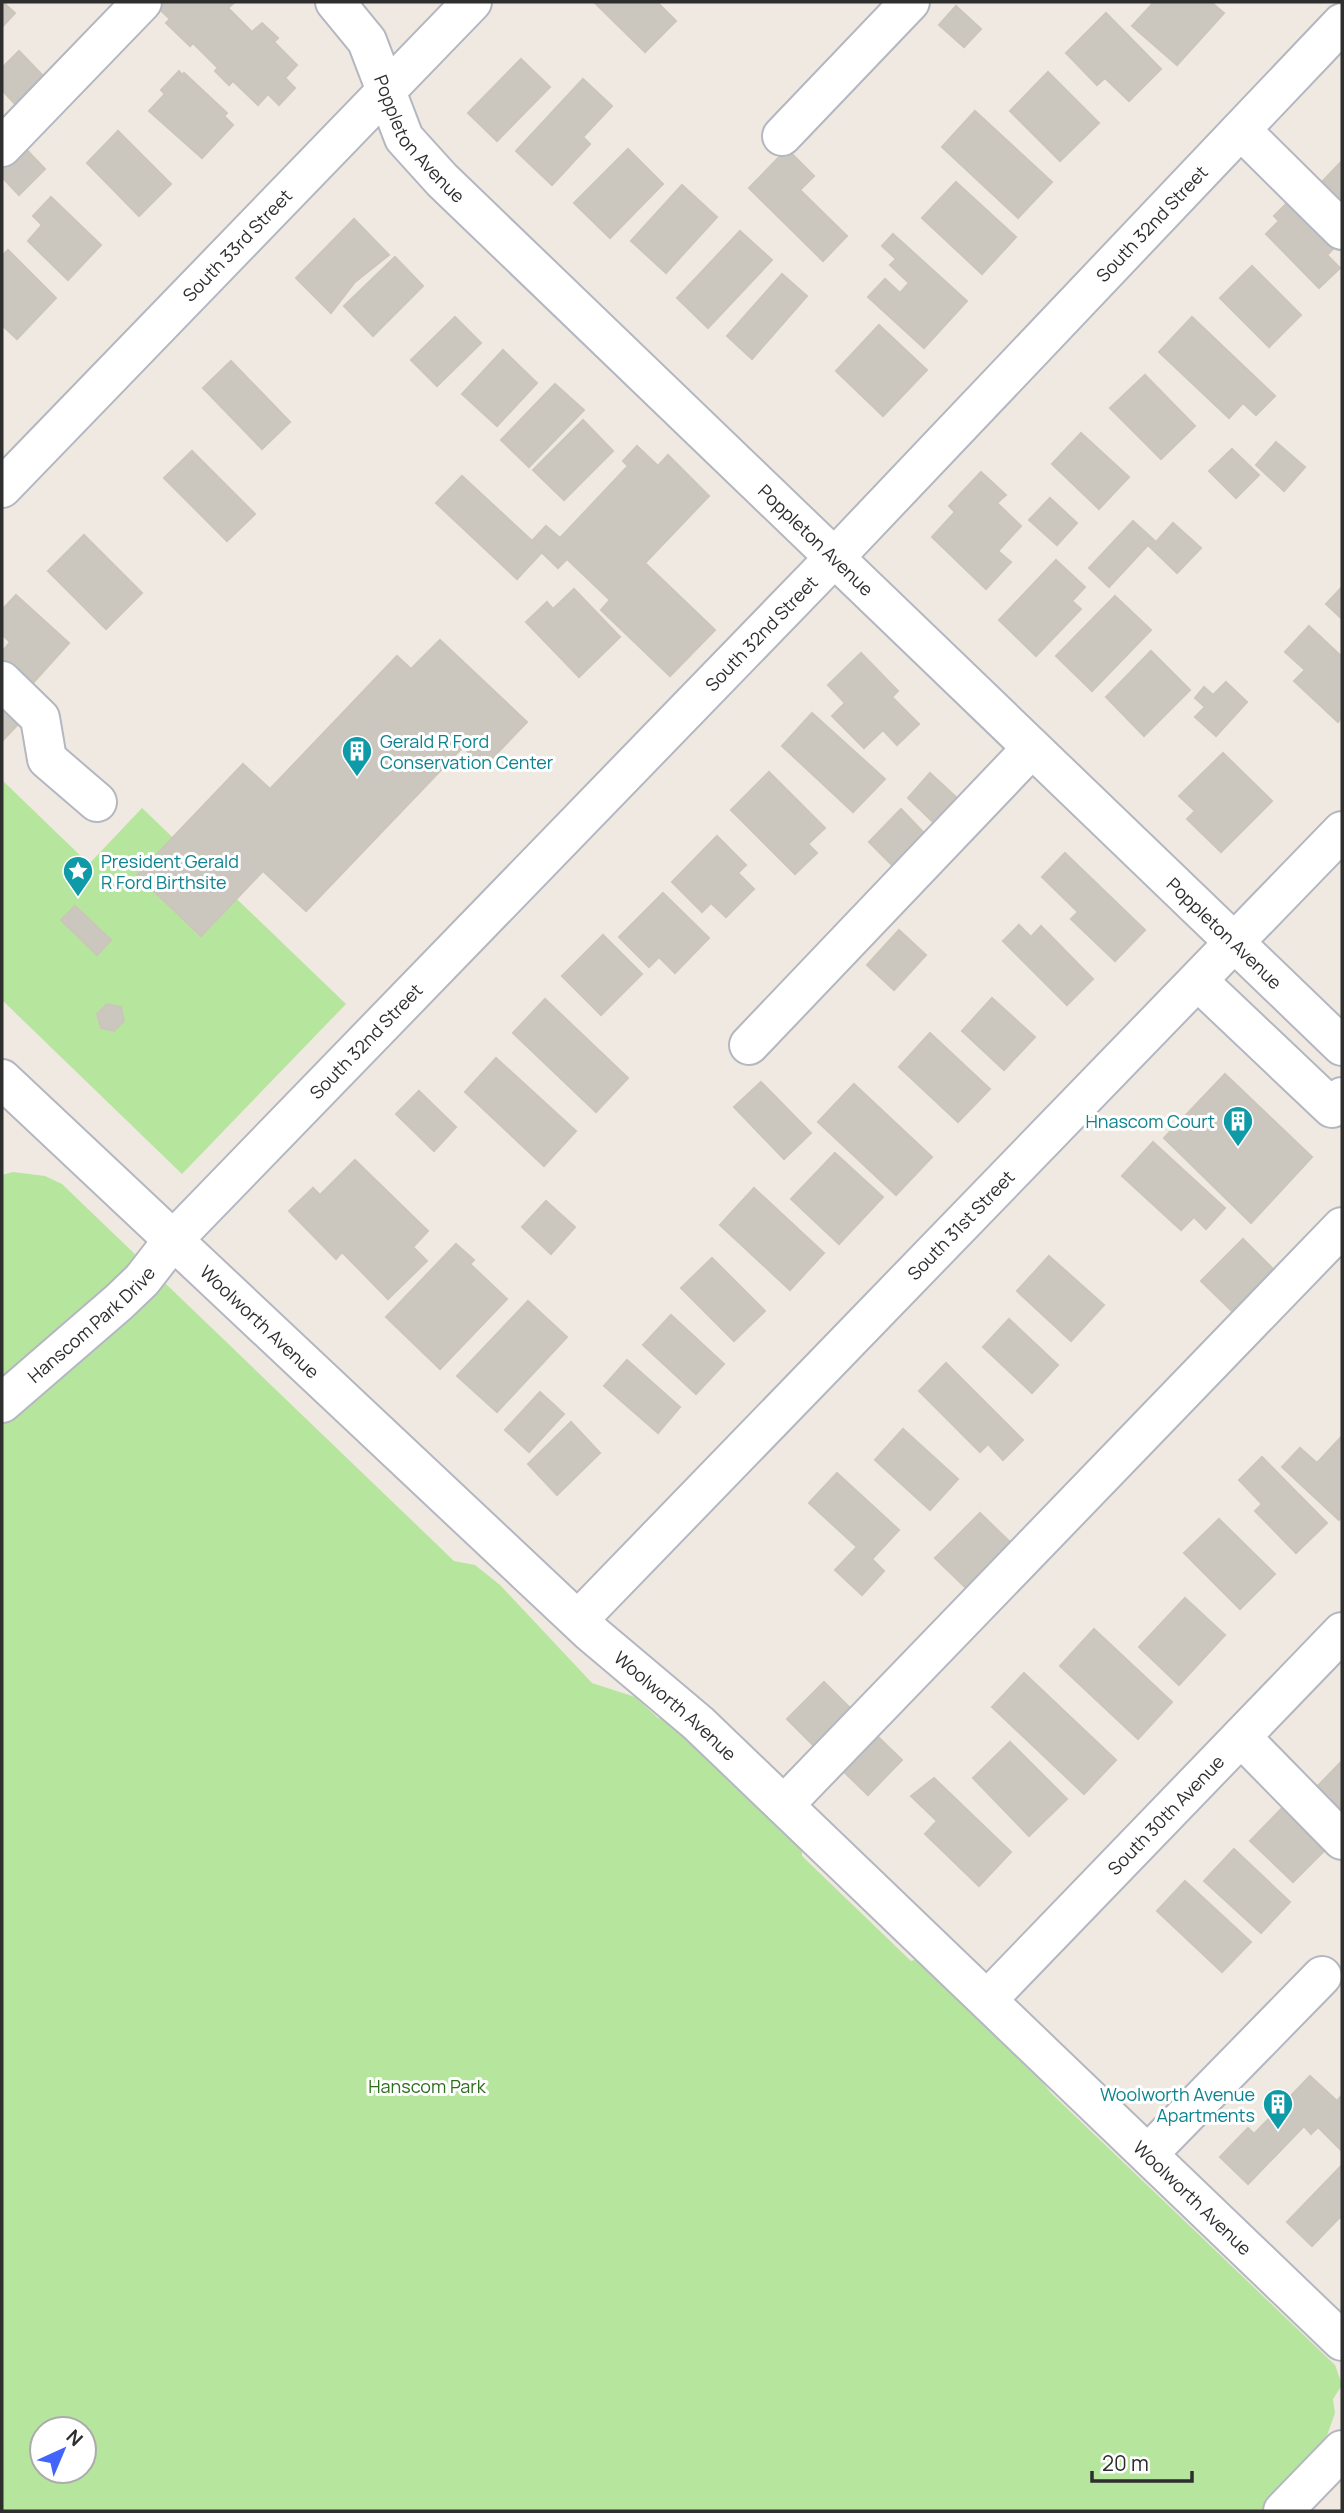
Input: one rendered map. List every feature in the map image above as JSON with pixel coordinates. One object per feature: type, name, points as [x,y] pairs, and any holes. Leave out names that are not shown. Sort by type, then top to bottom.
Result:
[{"type":"street","points":[[2,147],[142,2]]},
{"type":"street","name":"Poppleton Avenue","points":[[335,2],[367,41],[404,138],[442,180],[1342,1046]]},
{"type":"street","name":"South 33rd Street","points":[[2,488],[472,2]]},
{"type":"street","points":[[782,136],[911,2]]},
{"type":"street","name":"South 32nd Street","points":[[173,1240],[833,559],[1341,27]]},
{"type":"street","points":[[1241,130],[1342,230]]},
{"type":"street","points":[[2,681],[40,718],[47,759],[97,802]]},
{"type":"street","points":[[749,1045],[1031,748]]},
{"type":"street","name":"South 31st Street","points":[[578,1620],[1342,831]]},
{"type":"street","points":[[1198,981],[1332,1108],[1342,1097]]},
{"type":"street","name":"Woolworth Avenue","points":[[5,1088],[173,1240],[578,1620],[674,1700],[1342,2341]]},
{"type":"street","points":[[784,1805],[1342,1227]]},
{"type":"street","name":"Hanscom Park Drive","points":[[2,1403],[119,1302],[142,1280],[173,1240]]},
{"type":"street","name":"South 30th Avenue","points":[[988,1999],[1342,1632]]},
{"type":"street","points":[[1241,1737],[1342,1840]]},
{"type":"street","points":[[1149,2153],[1322,1976]]},
{"type":"street","points":[[1283,2511],[1342,2450]]},
{"type":"green space","points":[[2,780],[89,864],[142,808],[346,1004],[182,1174],[2,1000]]},
{"type":"green space","name":"Hanscom Park","points":[[13,1172],[45,1176],[62,1184],[454,1561],[475,1565],[500,1585],[592,1683],[635,1697],[658,1718],[692,1730],[802,1848],[802,1856],[911,1961],[920,1958],[1025,2061],[1051,2093],[1335,2365],[1342,2385],[1333,2399],[1335,2413],[1324,2444],[1266,2511],[2,2511],[2,1175]]},
{"type":"building","points":[[2,2],[7,2],[5,4],[15,13],[2,27]]},
{"type":"building","points":[[158,2],[235,2],[228,8],[252,32],[262,23],[278,38],[274,42],[297,65],[285,78],[295,88],[279,105],[268,94],[258,105],[233,81],[229,85],[215,71],[218,68],[193,43],[190,46],[166,23],[170,19],[155,5]]},
{"type":"building","points":[[594,2],[657,2],[676,21],[645,52]]},
{"type":"building","points":[[1154,2],[1211,2],[1224,13],[1177,65],[1132,26]]},
{"type":"building","points":[[956,6],[981,29],[964,47],[939,25]]},
{"type":"building","points":[[1106,13],[1161,69],[1129,101],[1105,78],[1097,85],[1066,53]]},
{"type":"building","points":[[19,51],[47,80],[18,107],[2,90],[2,68]]},
{"type":"building","points":[[521,59],[550,87],[497,141],[468,113]]},
{"type":"building","points":[[179,71],[227,113],[224,116],[233,125],[202,158],[149,111],[165,94],[161,90]]},
{"type":"building","points":[[1048,72],[1099,123],[1060,161],[1010,111]]},
{"type":"building","points":[[583,79],[612,106],[583,137],[590,144],[552,185],[516,151]]},
{"type":"building","points":[[975,111],[1052,182],[1018,218],[942,147]]},
{"type":"building","points":[[118,131],[171,184],[139,216],[87,163]]},
{"type":"building","points":[[21,144],[45,169],[19,195],[2,177],[2,163]]},
{"type":"building","points":[[628,149],[663,184],[610,238],[574,203]]},
{"type":"building","points":[[787,149],[814,176],[800,190],[847,236],[823,261],[749,188]]},
{"type":"building","points":[[1342,161],[1342,212],[1317,187]]},
{"type":"building","points":[[956,182],[1016,237],[982,274],[922,218]]},
{"type":"building","points":[[682,185],[717,217],[666,273],[631,241]]},
{"type":"building","points":[[51,197],[101,245],[68,280],[28,241],[42,225],[33,216]]},
{"type":"building","points":[[1291,199],[1336,246],[1327,255],[1340,268],[1319,288],[1266,234],[1279,221],[1274,216]]},
{"type":"building","points":[[354,219],[389,255],[355,282],[331,313],[296,278]]},
{"type":"building","points":[[740,231],[772,260],[708,328],[677,298]]},
{"type":"building","points":[[893,234],[967,301],[924,348],[868,297],[885,279],[900,293],[909,283],[890,265],[896,259],[882,246]]},
{"type":"building","points":[[8,250],[56,298],[17,339],[2,325],[2,256]]},
{"type":"building","points":[[395,257],[423,286],[373,336],[344,306]]},
{"type":"building","points":[[1252,266],[1301,315],[1269,347],[1220,298]]},
{"type":"building","points":[[782,274],[807,296],[752,359],[727,336]]},
{"type":"building","points":[[455,317],[481,343],[437,386],[411,360]]},
{"type":"building","points":[[1192,317],[1275,396],[1256,415],[1243,403],[1229,418],[1159,352]]},
{"type":"building","points":[[879,325],[927,370],[883,416],[836,371]]},
{"type":"building","points":[[503,350],[537,383],[497,426],[462,394]]},
{"type":"building","points":[[231,361],[290,422],[262,449],[203,388]]},
{"type":"building","points":[[1145,375],[1195,426],[1161,459],[1110,408]]},
{"type":"building","points":[[555,384],[584,410],[529,467],[501,440]]},
{"type":"building","points":[[583,420],[613,451],[564,500],[533,470]]},
{"type":"building","points":[[1081,433],[1129,477],[1099,509],[1052,464]]},
{"type":"building","points":[[1276,442],[1305,467],[1284,491],[1256,465]]},
{"type":"building","points":[[637,446],[658,466],[668,455],[709,496],[645,563],[715,630],[670,676],[601,610],[610,600],[567,559],[558,568],[531,542],[546,526],[560,538],[628,466],[623,461]]},
{"type":"building","points":[[1232,449],[1259,475],[1236,498],[1209,471]]},
{"type":"building","points":[[192,451],[255,514],[227,541],[164,478]]},
{"type":"building","points":[[981,472],[1006,495],[997,503],[1021,526],[998,551],[1011,562],[986,589],[932,537],[955,512],[949,506]]},
{"type":"building","points":[[462,476],[543,551],[517,579],[436,503]]},
{"type":"building","points":[[1050,498],[1077,523],[1057,545],[1029,520]]},
{"type":"building","points":[[1133,521],[1156,542],[1173,523],[1201,548],[1177,573],[1148,545],[1109,587],[1089,568]]},
{"type":"building","points":[[84,535],[142,593],[106,629],[48,571]]},
{"type":"building","points":[[1056,560],[1085,587],[1072,601],[1081,609],[1036,656],[999,620]]},
{"type":"building","points":[[1342,587],[1342,619],[1326,604]]},
{"type":"building","points":[[574,589],[620,637],[579,677],[526,622],[547,602],[553,609]]},
{"type":"building","points":[[16,595],[69,643],[32,684],[2,657],[2,652],[10,642],[2,634],[2,610]]},
{"type":"building","points":[[1115,596],[1151,630],[1092,691],[1056,656]]},
{"type":"building","points":[[1309,626],[1342,657],[1342,717],[1338,722],[1294,681],[1305,670],[1285,652]]},
{"type":"building","name":"Gerald R Ford Conservation Center","points":[[440,640],[527,722],[484,767],[463,747],[306,911],[263,871],[201,936],[137,875],[243,764],[270,789],[397,656],[411,669]]},
{"type":"building","points":[[1151,651],[1190,690],[1144,736],[1106,697]]},
{"type":"building","points":[[861,653],[898,691],[892,697],[919,724],[897,745],[883,730],[864,748],[832,716],[845,703],[828,685]]},
{"type":"building","points":[[1226,682],[1247,702],[1216,736],[1195,717],[1205,707],[1195,698],[1204,687],[1213,695]]},
{"type":"building","points":[[2,687],[29,713],[2,741]]},
{"type":"building","points":[[812,713],[885,779],[853,812],[782,746]]},
{"type":"building","points":[[1223,753],[1272,801],[1221,852],[1187,819],[1195,811],[1179,796]]},
{"type":"building","points":[[769,772],[825,828],[808,844],[817,853],[795,874],[731,810]]},
{"type":"building","points":[[930,773],[957,798],[934,823],[908,798]]},
{"type":"building","points":[[901,809],[924,833],[892,865],[869,842]]},
{"type":"building","points":[[717,836],[746,865],[738,873],[754,889],[726,917],[711,903],[702,912],[672,882]]},
{"type":"building","points":[[1065,853],[1145,930],[1115,961],[1071,919],[1078,912],[1042,877]]},
{"type":"building","points":[[663,893],[709,938],[675,973],[659,957],[649,967],[619,937]]},
{"type":"building","points":[[75,906],[111,940],[97,955],[61,920]]},
{"type":"building","points":[[1019,925],[1031,937],[1041,926],[1093,979],[1067,1005],[1003,941]]},
{"type":"building","points":[[899,930],[926,955],[894,990],[867,965]]},
{"type":"building","points":[[603,935],[642,974],[601,1015],[562,976]]},
{"type":"building","points":[[992,998],[1035,1037],[1004,1070],[962,1031]]},
{"type":"building","points":[[545,999],[628,1078],[596,1112],[513,1033]]},
{"type":"building","points":[[107,1004],[121,1007],[124,1021],[114,1031],[101,1028],[97,1014]]},
{"type":"building","points":[[930,1033],[990,1089],[958,1122],[899,1067]]},
{"type":"building","points":[[496,1058],[576,1131],[544,1166],[465,1092]]},
{"type":"building","name":"Hnascom Court","points":[[1225,1074],[1312,1157],[1251,1223],[1164,1138]]},
{"type":"building","points":[[761,1082],[811,1133],[784,1159],[734,1107]]},
{"type":"building","points":[[854,1084],[932,1157],[896,1195],[818,1122]]},
{"type":"building","points":[[419,1091],[456,1127],[434,1151],[396,1114]]},
{"type":"building","points":[[1153,1142],[1225,1208],[1206,1229],[1194,1217],[1181,1230],[1122,1176]]},
{"type":"building","points":[[835,1153],[883,1197],[839,1244],[791,1199]]},
{"type":"building","points":[[355,1160],[428,1231],[413,1247],[427,1261],[388,1299],[342,1252],[336,1259],[289,1211],[313,1188],[320,1195]]},
{"type":"building","points":[[754,1188],[824,1253],[790,1290],[720,1225]]},
{"type":"building","points":[[546,1201],[575,1227],[551,1254],[522,1227]]},
{"type":"building","points":[[1243,1239],[1275,1271],[1233,1312],[1201,1281]]},
{"type":"building","points":[[456,1244],[474,1260],[470,1264],[507,1299],[440,1369],[386,1317]]},
{"type":"building","points":[[1049,1256],[1104,1305],[1071,1341],[1017,1291]]},
{"type":"building","points":[[712,1258],[765,1311],[734,1341],[681,1288]]},
{"type":"building","points":[[528,1301],[567,1337],[497,1412],[457,1376]]},
{"type":"building","points":[[671,1315],[724,1364],[696,1394],[643,1345]]},
{"type":"building","points":[[1009,1319],[1058,1365],[1032,1393],[983,1347]]},
{"type":"building","points":[[627,1360],[680,1407],[658,1433],[604,1386]]},
{"type":"building","points":[[946,1363],[1023,1440],[1003,1460],[988,1444],[980,1452],[919,1391]]},
{"type":"building","points":[[540,1392],[564,1414],[529,1452],[505,1430]]},
{"type":"building","points":[[571,1422],[600,1453],[557,1495],[528,1464]]},
{"type":"building","points":[[903,1429],[958,1479],[930,1510],[875,1460]]},
{"type":"building","points":[[1342,1436],[1342,1516],[1339,1520],[1282,1467],[1300,1448],[1317,1463]]},
{"type":"building","points":[[1262,1457],[1327,1523],[1296,1553],[1255,1511],[1262,1504],[1239,1480]]},
{"type":"building","points":[[837,1473],[899,1530],[872,1559],[884,1571],[862,1595],[835,1570],[857,1547],[809,1503]]},
{"type":"building","points":[[980,1513],[1011,1543],[966,1588],[935,1558]]},
{"type":"building","points":[[1219,1519],[1275,1574],[1240,1609],[1184,1553]]},
{"type":"building","points":[[1185,1598],[1225,1635],[1179,1685],[1139,1647]]},
{"type":"building","points":[[1094,1629],[1172,1702],[1138,1739],[1060,1666]]},
{"type":"building","points":[[1024,1673],[1116,1760],[1084,1794],[992,1707]]},
{"type":"building","points":[[824,1682],[860,1718],[823,1755],[787,1719]]},
{"type":"building","points":[[874,1733],[902,1760],[868,1795],[840,1768]]},
{"type":"building","points":[[1010,1742],[1067,1799],[1029,1836],[973,1778]]},
{"type":"building","points":[[1342,1761],[1342,1831],[1307,1797]]},
{"type":"building","points":[[934,1778],[1011,1852],[979,1886],[925,1834],[937,1821],[911,1796]]},
{"type":"building","points":[[1287,1803],[1330,1845],[1293,1882],[1250,1841]]},
{"type":"building","points":[[1234,1849],[1290,1902],[1261,1933],[1204,1881]]},
{"type":"building","points":[[1185,1881],[1251,1942],[1222,1972],[1157,1911]]},
{"type":"building","name":"Woolworth Avenue Apartments","points":[[1310,2076],[1337,2101],[1342,2095],[1342,2151],[1318,2127],[1311,2134],[1304,2126],[1248,2184],[1220,2157],[1248,2128],[1254,2134]]},
{"type":"building","points":[[1342,2165],[1342,2219],[1340,2217],[1312,2246],[1287,2222]]},
{"type":"place","name":"Gerald R Ford Conservation Center","points":[[357,778]]},
{"type":"place","name":"President Gerald R Ford Birthsite","points":[[78,898]]},
{"type":"place","name":"Hnascom Court","points":[[1238,1148]]},
{"type":"place","name":"Woolworth Avenue Apartments","points":[[1278,2131]]}]
